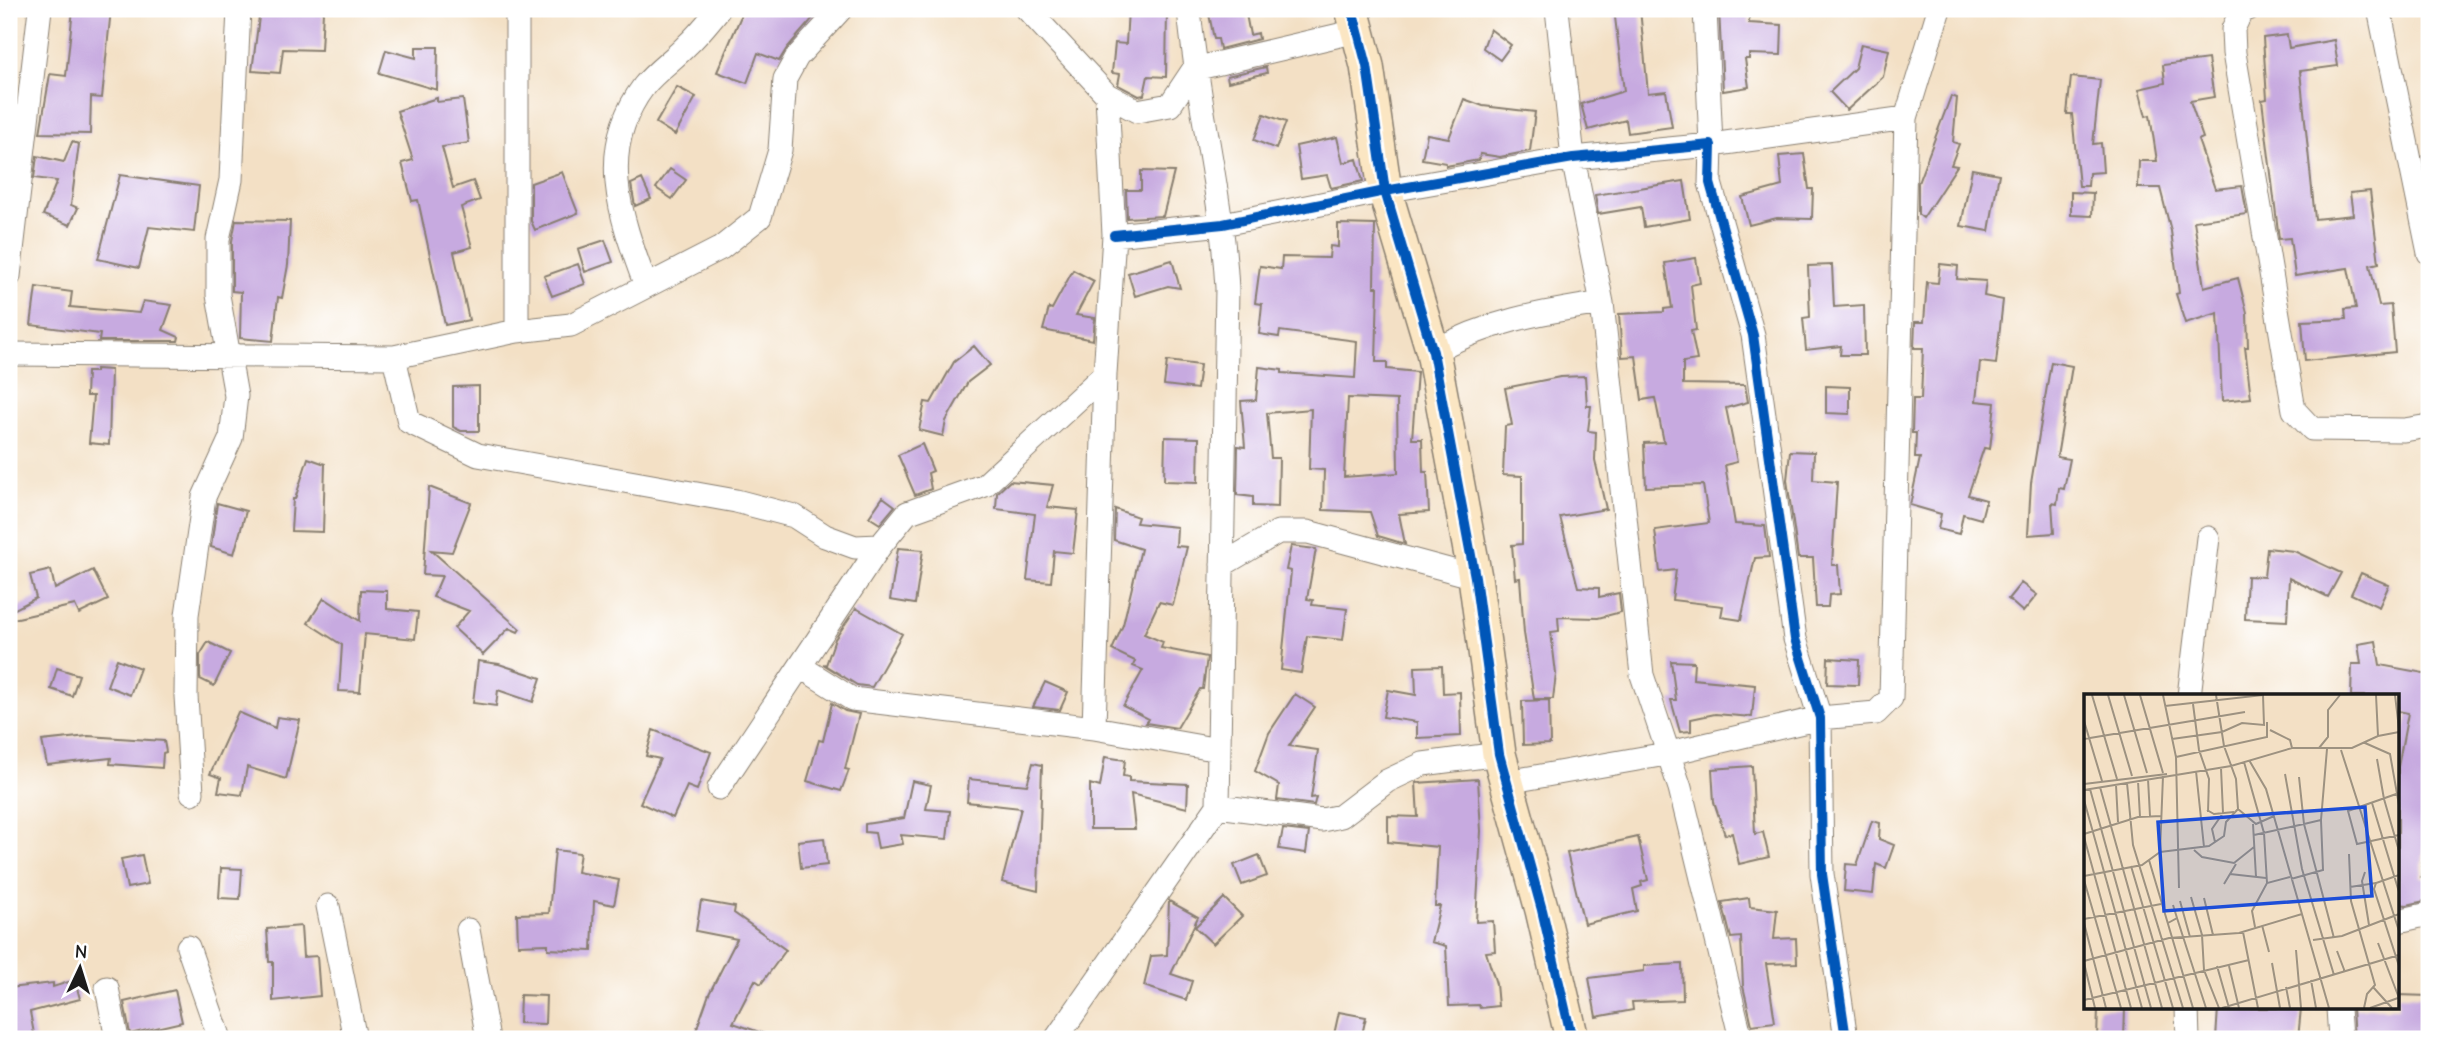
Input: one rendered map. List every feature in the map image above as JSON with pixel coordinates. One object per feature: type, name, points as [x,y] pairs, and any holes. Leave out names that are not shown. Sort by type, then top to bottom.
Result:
[{"type":"street","points":[[9,276],[40,9]]},
{"type":"street","points":[[192,793],[186,696],[187,615],[204,497],[231,438],[236,396],[219,295],[218,239],[231,180],[239,9]]},
{"type":"street","points":[[517,9],[517,331]]},
{"type":"street","points":[[646,286],[623,223],[615,172],[622,125],[644,86],[688,45],[719,9]]},
{"type":"street","points":[[9,354],[394,357],[517,331],[571,325],[721,248],[760,217],[780,150],[785,79],[797,57],[841,9]]},
{"type":"street","points":[[1027,9],[1107,95],[1137,111],[1170,105],[1194,69],[1354,20],[1367,66],[1385,191],[1433,352],[1475,576],[1503,768],[1542,910],[1572,1039]]},
{"type":"street","points":[[1056,1039],[1218,806],[1227,288],[1223,224],[1194,69],[1189,9]]},
{"type":"street","points":[[1557,9],[1573,158],[1602,303],[1642,675],[1666,754],[1680,789],[1741,1039]]},
{"type":"street","points":[[1705,9],[1710,183],[1754,335],[1795,639],[1820,718],[1822,874],[1846,1039]]},
{"type":"street","points":[[1218,806],[1322,820],[1341,816],[1387,781],[1423,764],[1503,768],[1666,754],[1820,718],[1875,713],[1891,698],[1906,118],[1939,9]]},
{"type":"street","points":[[2248,9],[2241,12],[2233,29],[2234,53],[2294,410],[2312,429],[2404,430],[2429,426]]},
{"type":"street","points":[[2379,9],[2429,253]]},
{"type":"street","points":[[1094,728],[1105,374],[1114,235],[1107,95]]},
{"type":"street","points":[[1114,235],[1223,224],[1385,191],[1573,158],[1711,145],[1906,118]]},
{"type":"street","points":[[1433,352],[1463,335],[1516,318],[1602,303]]},
{"type":"street","points":[[394,357],[409,422],[478,455],[736,501],[794,516],[825,536],[855,547],[880,546]]},
{"type":"street","points":[[719,789],[880,546],[907,513],[985,485],[1105,374]]},
{"type":"street","points":[[1222,565],[1278,533],[1308,533],[1475,576]]},
{"type":"street","points":[[2189,694],[2208,538]]},
{"type":"street","points":[[801,667],[852,699],[1094,728],[1219,751]]},
{"type":"street","points":[[328,906],[355,1039]]},
{"type":"street","points":[[2400,921],[2429,914]]},
{"type":"street","points":[[468,930],[488,1039]]},
{"type":"street","points":[[188,947],[220,1039]]},
{"type":"street","points":[[107,988],[117,1039]]},
{"type":"street","points":[[2187,1010],[2188,1039]]},
{"type":"street","points":[[2338,1010],[2340,1039]]},
{"type":"building","points":[[73,9],[111,9],[102,98],[91,97],[90,134],[40,133],[50,74],[66,76]]},
{"type":"building","points":[[260,9],[323,11],[321,50],[283,49],[280,73],[252,71]]},
{"type":"building","points":[[744,9],[818,9],[779,61],[758,53],[747,83],[717,72]]},
{"type":"building","points":[[1128,9],[1167,9],[1166,77],[1148,76],[1144,95],[1139,96],[1118,85],[1120,74],[1112,73],[1115,43],[1126,44]]},
{"type":"building","points":[[1208,9],[1245,9],[1250,35],[1258,33],[1259,39],[1220,49],[1218,39],[1214,39]]},
{"type":"building","points":[[1614,9],[1640,9],[1648,93],[1666,91],[1672,127],[1628,133],[1626,120],[1588,130],[1581,104],[1624,91]]},
{"type":"building","points":[[1719,9],[1749,9],[1749,23],[1782,25],[1781,55],[1749,54],[1749,59],[1745,59],[1749,87],[1723,91]]},
{"type":"building","points":[[1490,29],[1511,45],[1500,60],[1483,48]]},
{"type":"building","points":[[2287,35],[2289,48],[2334,40],[2338,66],[2300,71],[2315,219],[2353,215],[2350,193],[2370,191],[2379,263],[2370,265],[2379,306],[2391,305],[2395,352],[2305,361],[2302,321],[2346,319],[2345,309],[2356,308],[2348,268],[2295,276],[2290,238],[2279,239],[2262,100],[2267,99],[2263,38]]},
{"type":"building","points":[[1861,44],[1889,50],[1883,77],[1847,110],[1830,92],[1855,68]]},
{"type":"building","points":[[416,47],[438,47],[437,90],[379,73],[386,50],[416,58]]},
{"type":"building","points":[[2208,59],[2214,97],[2190,101],[2203,138],[2198,140],[2215,189],[2242,186],[2247,214],[2194,221],[2204,287],[2238,278],[2247,313],[2248,347],[2245,347],[2251,398],[2222,401],[2218,313],[2185,323],[2176,294],[2179,293],[2171,231],[2160,188],[2138,188],[2139,161],[2157,161],[2150,115],[2146,116],[2139,89],[2165,83],[2163,65]]},
{"type":"building","points":[[1266,67],[1267,73],[1228,82],[1227,76]]},
{"type":"building","points":[[2071,77],[2100,80],[2093,144],[2101,143],[2103,172],[2089,173],[2088,186],[2079,186],[2072,114],[2067,114]]},
{"type":"building","points":[[677,87],[696,97],[675,135],[656,123]]},
{"type":"building","points":[[1951,96],[1957,98],[1953,142],[1959,144],[1951,165],[1957,166],[1923,218],[1918,214],[1918,183]]},
{"type":"building","points":[[437,98],[437,102],[463,99],[469,143],[442,147],[453,188],[473,181],[480,200],[461,207],[472,247],[454,252],[469,320],[445,325],[418,200],[412,201],[402,163],[413,160],[397,111]]},
{"type":"building","points":[[1464,99],[1483,106],[1535,112],[1530,151],[1500,157],[1480,154],[1479,160],[1446,166],[1446,163],[1422,159],[1427,134],[1449,138]]},
{"type":"building","points":[[1264,114],[1286,122],[1276,149],[1254,140]]},
{"type":"building","points":[[1337,137],[1343,163],[1357,159],[1363,181],[1331,188],[1327,175],[1301,179],[1296,146]]},
{"type":"building","points":[[72,142],[79,144],[71,205],[78,208],[70,225],[43,215],[57,181],[34,178],[37,156],[64,162]]},
{"type":"building","points":[[1804,154],[1809,189],[1813,189],[1812,219],[1777,218],[1749,225],[1742,197],[1782,186],[1779,156]]},
{"type":"building","points":[[670,169],[686,180],[672,199],[656,188]]},
{"type":"building","points":[[1972,169],[1999,174],[1989,231],[1961,226]]},
{"type":"building","points":[[1141,171],[1174,172],[1163,216],[1127,218],[1126,190],[1141,190]]},
{"type":"building","points":[[562,172],[578,213],[535,230],[531,221],[531,183]]},
{"type":"building","points":[[120,175],[199,186],[194,232],[149,227],[139,268],[98,259]]},
{"type":"building","points":[[642,179],[651,199],[635,206],[631,184]]},
{"type":"building","points":[[1684,181],[1690,219],[1644,227],[1641,207],[1598,214],[1595,195]]},
{"type":"building","points":[[2071,192],[2093,193],[2092,216],[2071,215]]},
{"type":"building","points":[[236,220],[290,221],[288,265],[282,298],[278,297],[273,341],[240,338],[241,292],[232,291],[232,241]]},
{"type":"building","points":[[1338,224],[1375,225],[1374,287],[1378,287],[1376,362],[1387,362],[1387,369],[1417,372],[1412,439],[1422,439],[1423,472],[1427,472],[1429,512],[1399,514],[1405,544],[1378,536],[1370,512],[1323,510],[1324,470],[1309,469],[1311,409],[1267,413],[1271,458],[1279,458],[1278,507],[1253,506],[1253,497],[1237,495],[1238,446],[1245,447],[1241,401],[1256,400],[1259,367],[1282,370],[1282,373],[1355,378],[1357,341],[1280,331],[1279,337],[1259,334],[1262,304],[1255,303],[1260,266],[1281,269],[1282,257],[1329,258],[1330,246],[1338,247]],"holes":[[[1348,398],[1397,400],[1398,473],[1344,477]]]},
{"type":"building","points":[[605,240],[613,262],[585,272],[578,249]]},
{"type":"building","points":[[1696,258],[1700,283],[1691,285],[1696,330],[1691,331],[1697,360],[1683,362],[1683,384],[1745,385],[1748,402],[1726,408],[1737,462],[1725,465],[1735,524],[1765,526],[1769,557],[1755,558],[1741,620],[1721,617],[1723,606],[1672,600],[1676,570],[1660,572],[1655,530],[1709,523],[1703,485],[1646,487],[1644,443],[1664,442],[1655,398],[1642,400],[1636,356],[1622,357],[1619,314],[1664,312],[1664,309],[1672,308],[1665,263]]},
{"type":"building","points":[[1172,260],[1180,288],[1168,286],[1135,296],[1128,273]]},
{"type":"building","points":[[578,264],[585,284],[552,296],[544,276]]},
{"type":"building","points":[[1940,264],[1958,266],[1957,279],[1986,281],[1984,296],[2003,300],[1996,364],[1980,362],[1976,401],[1995,403],[1990,449],[1984,448],[1968,495],[1986,500],[1981,519],[1963,514],[1959,534],[1938,529],[1941,514],[1910,505],[1920,458],[1915,458],[1916,433],[1912,433],[1913,399],[1921,399],[1923,348],[1914,348],[1915,322],[1924,322],[1927,282],[1938,283]]},
{"type":"building","points":[[1832,265],[1834,307],[1864,305],[1865,355],[1840,355],[1841,346],[1806,350],[1803,318],[1810,317],[1808,266]]},
{"type":"building","points":[[1073,270],[1094,281],[1076,315],[1095,318],[1093,340],[1043,330],[1049,308],[1052,309]]},
{"type":"building","points":[[36,287],[72,292],[70,307],[139,313],[143,301],[172,305],[163,330],[179,337],[178,341],[99,341],[100,334],[31,325]]},
{"type":"building","points":[[974,346],[990,365],[968,382],[946,421],[943,436],[919,430],[925,402],[931,403],[954,362]]},
{"type":"building","points":[[1167,361],[1200,365],[1197,389],[1164,385]]},
{"type":"building","points":[[2051,362],[2072,366],[2057,457],[2070,459],[2064,489],[2059,488],[2057,504],[2052,503],[2054,533],[2028,535],[2031,483]]},
{"type":"building","points":[[96,369],[111,370],[109,445],[89,443],[93,396],[86,396],[87,372],[96,372]]},
{"type":"building","points":[[1585,376],[1587,406],[1591,406],[1588,431],[1596,432],[1595,460],[1606,509],[1560,517],[1578,587],[1599,588],[1599,597],[1619,593],[1621,612],[1598,618],[1558,617],[1559,631],[1551,632],[1556,674],[1553,699],[1534,699],[1524,633],[1520,578],[1515,579],[1512,545],[1522,544],[1522,476],[1503,475],[1505,426],[1512,425],[1505,388],[1560,377]]},
{"type":"building","points":[[479,386],[479,431],[461,431],[453,427],[453,387]]},
{"type":"building","points":[[1826,386],[1850,387],[1850,414],[1826,413]]},
{"type":"building","points":[[1165,437],[1199,438],[1198,482],[1164,481]]},
{"type":"building","points":[[922,444],[933,471],[928,473],[931,489],[915,495],[898,455]]},
{"type":"building","points":[[1790,451],[1814,452],[1813,480],[1837,482],[1832,565],[1838,565],[1840,594],[1829,595],[1828,607],[1816,607],[1813,558],[1798,558],[1787,480]]},
{"type":"building","points":[[308,458],[325,464],[323,532],[291,531],[293,499]]},
{"type":"building","points":[[1010,481],[1053,485],[1047,507],[1078,510],[1073,553],[1054,551],[1051,582],[1027,580],[1035,514],[996,509],[997,493]]},
{"type":"building","points":[[429,487],[471,503],[452,552],[431,550],[520,629],[518,632],[509,628],[483,655],[454,628],[469,611],[433,597],[442,576],[423,575]]},
{"type":"building","points":[[883,497],[895,506],[880,524],[869,517]]},
{"type":"building","points":[[217,503],[246,511],[234,554],[211,547]]},
{"type":"building","points":[[1115,509],[1138,517],[1136,523],[1177,527],[1176,546],[1187,547],[1173,605],[1159,602],[1144,634],[1163,642],[1161,648],[1207,657],[1203,689],[1200,689],[1177,728],[1146,723],[1149,719],[1123,706],[1143,670],[1133,666],[1135,661],[1112,650],[1123,625],[1141,549],[1114,540]]},
{"type":"building","points":[[1291,546],[1316,549],[1307,599],[1313,600],[1312,605],[1347,609],[1343,640],[1307,636],[1301,673],[1281,670],[1291,571],[1286,570]]},
{"type":"building","points":[[898,548],[923,550],[915,604],[890,600]]},
{"type":"building","points":[[2267,548],[2294,551],[2341,573],[2328,597],[2289,578],[2287,621],[2245,619],[2247,576],[2264,577]]},
{"type":"building","points":[[51,570],[55,589],[93,570],[108,600],[79,614],[75,605],[9,620],[9,612],[36,598],[30,575]]},
{"type":"building","points":[[2361,573],[2389,585],[2379,607],[2351,594]]},
{"type":"building","points":[[2021,583],[2037,595],[2023,612],[2008,599]]},
{"type":"building","points":[[361,590],[387,591],[387,609],[418,612],[415,639],[365,634],[360,692],[339,691],[342,645],[308,623],[324,598],[360,621]]},
{"type":"building","points":[[856,608],[902,634],[872,687],[857,685],[823,664],[826,665],[835,639]]},
{"type":"building","points":[[2376,641],[2380,665],[2429,674],[2429,764],[2425,806],[2428,806],[2421,877],[2429,878],[2429,900],[2400,904],[2400,756],[2408,713],[2400,711],[2400,694],[2351,694],[2352,664],[2361,664],[2358,644]]},
{"type":"building","points":[[208,642],[230,653],[214,686],[200,679],[200,655]]},
{"type":"building","points":[[1828,658],[1859,660],[1858,685],[1827,684]]},
{"type":"building","points":[[117,659],[140,668],[130,695],[107,686]]},
{"type":"building","points":[[478,661],[499,664],[541,678],[533,702],[498,690],[496,706],[473,703]]},
{"type":"building","points":[[1671,661],[1694,662],[1693,679],[1755,685],[1752,717],[1715,714],[1691,719],[1691,731],[1680,732],[1671,700],[1676,700]]},
{"type":"building","points":[[1442,666],[1443,693],[1460,692],[1461,736],[1417,738],[1417,722],[1383,717],[1388,690],[1416,695],[1415,667]]},
{"type":"building","points":[[57,668],[79,675],[72,696],[51,689]]},
{"type":"building","points":[[1045,682],[1068,692],[1060,710],[1033,707]]},
{"type":"building","points":[[1295,694],[1315,707],[1289,746],[1318,750],[1311,798],[1316,797],[1314,805],[1277,800],[1279,785],[1255,771],[1269,733]]},
{"type":"building","points":[[1549,700],[1550,744],[1523,745],[1522,701]]},
{"type":"building","points":[[832,703],[845,711],[859,714],[845,769],[849,770],[841,791],[807,781],[819,740],[823,741]]},
{"type":"building","points":[[238,712],[275,728],[277,717],[300,720],[286,779],[247,767],[242,795],[218,792],[221,778],[210,774]]},
{"type":"building","points":[[653,730],[711,752],[697,790],[687,786],[673,818],[640,803],[660,759],[646,756]]},
{"type":"building","points":[[88,736],[164,741],[166,752],[163,753],[162,768],[110,764],[111,758],[47,765],[42,741]]},
{"type":"building","points":[[1105,757],[1125,760],[1123,776],[1129,777],[1129,781],[1188,784],[1187,808],[1131,794],[1135,829],[1090,829],[1090,784],[1100,787]]},
{"type":"building","points":[[1033,763],[1042,765],[1038,891],[1002,882],[1021,808],[967,802],[969,779],[1027,785]]},
{"type":"building","points":[[1752,766],[1755,834],[1763,832],[1769,857],[1739,864],[1732,833],[1725,835],[1714,802],[1712,769]]},
{"type":"building","points":[[1478,779],[1481,831],[1476,922],[1493,921],[1495,951],[1486,952],[1496,984],[1498,1006],[1480,1008],[1479,1005],[1449,1006],[1446,946],[1431,942],[1440,906],[1435,906],[1438,847],[1388,842],[1388,816],[1418,817],[1416,783]]},
{"type":"building","points":[[912,781],[931,785],[926,809],[950,811],[947,839],[901,835],[903,844],[878,848],[875,833],[865,832],[865,824],[904,818]]},
{"type":"building","points":[[1872,821],[1880,823],[1879,839],[1894,845],[1886,868],[1876,864],[1873,894],[1844,891],[1846,864],[1857,865]]},
{"type":"building","points":[[1283,829],[1309,832],[1306,853],[1279,849]]},
{"type":"building","points":[[1638,837],[1648,880],[1633,889],[1637,911],[1584,924],[1567,853]]},
{"type":"building","points":[[824,838],[827,865],[801,868],[798,841]]},
{"type":"building","points":[[555,850],[580,853],[577,872],[619,880],[614,905],[594,901],[592,951],[548,949],[548,944],[518,945],[517,914],[549,913]]},
{"type":"building","points":[[142,855],[148,884],[127,888],[121,859]]},
{"type":"building","points":[[1259,855],[1267,876],[1242,885],[1234,865]]},
{"type":"building","points":[[221,868],[242,869],[240,899],[219,898]]},
{"type":"building","points":[[1224,898],[1242,916],[1213,944],[1195,927]]},
{"type":"building","points":[[1749,898],[1750,907],[1777,910],[1774,939],[1796,938],[1797,963],[1766,964],[1775,1022],[1752,1025],[1743,986],[1741,937],[1731,938],[1722,902]]},
{"type":"building","points":[[701,901],[735,907],[734,913],[786,950],[761,984],[755,980],[733,1023],[771,1036],[770,1039],[693,1039],[709,994],[737,939],[696,931]]},
{"type":"building","points":[[1169,901],[1198,917],[1171,974],[1192,981],[1186,1000],[1144,986],[1151,956],[1167,955]]},
{"type":"building","points":[[301,926],[303,957],[317,956],[320,996],[273,1001],[273,962],[269,962],[267,929]]},
{"type":"building","points":[[1682,964],[1683,1000],[1632,1002],[1633,1010],[1596,1017],[1589,978],[1644,971],[1644,966]]},
{"type":"building","points":[[75,980],[80,999],[30,1012],[35,1039],[9,1039],[9,988],[53,983],[53,987]]},
{"type":"building","points":[[175,990],[182,1022],[130,1034],[124,1002]]},
{"type":"building","points":[[520,995],[546,996],[545,1024],[519,1023]]},
{"type":"building","points":[[2400,995],[2429,996],[2429,1039],[2354,1039],[2352,1010],[2400,1010]]},
{"type":"building","points":[[2098,1010],[2125,1010],[2124,1039],[2097,1039]]},
{"type":"building","points":[[2218,1010],[2301,1010],[2298,1039],[2216,1039]]},
{"type":"building","points":[[1339,1012],[1366,1017],[1361,1039],[1333,1039]]},
{"type":"cycle path","points":[[1352,9],[1367,66],[1385,191],[1433,352],[1475,577],[1499,754],[1542,910],[1572,1039]]},
{"type":"cycle path","points":[[1114,235],[1223,224],[1385,191],[1573,158],[1711,145],[1710,183],[1753,335],[1795,639],[1820,718],[1822,874],[1846,1039]]}]
